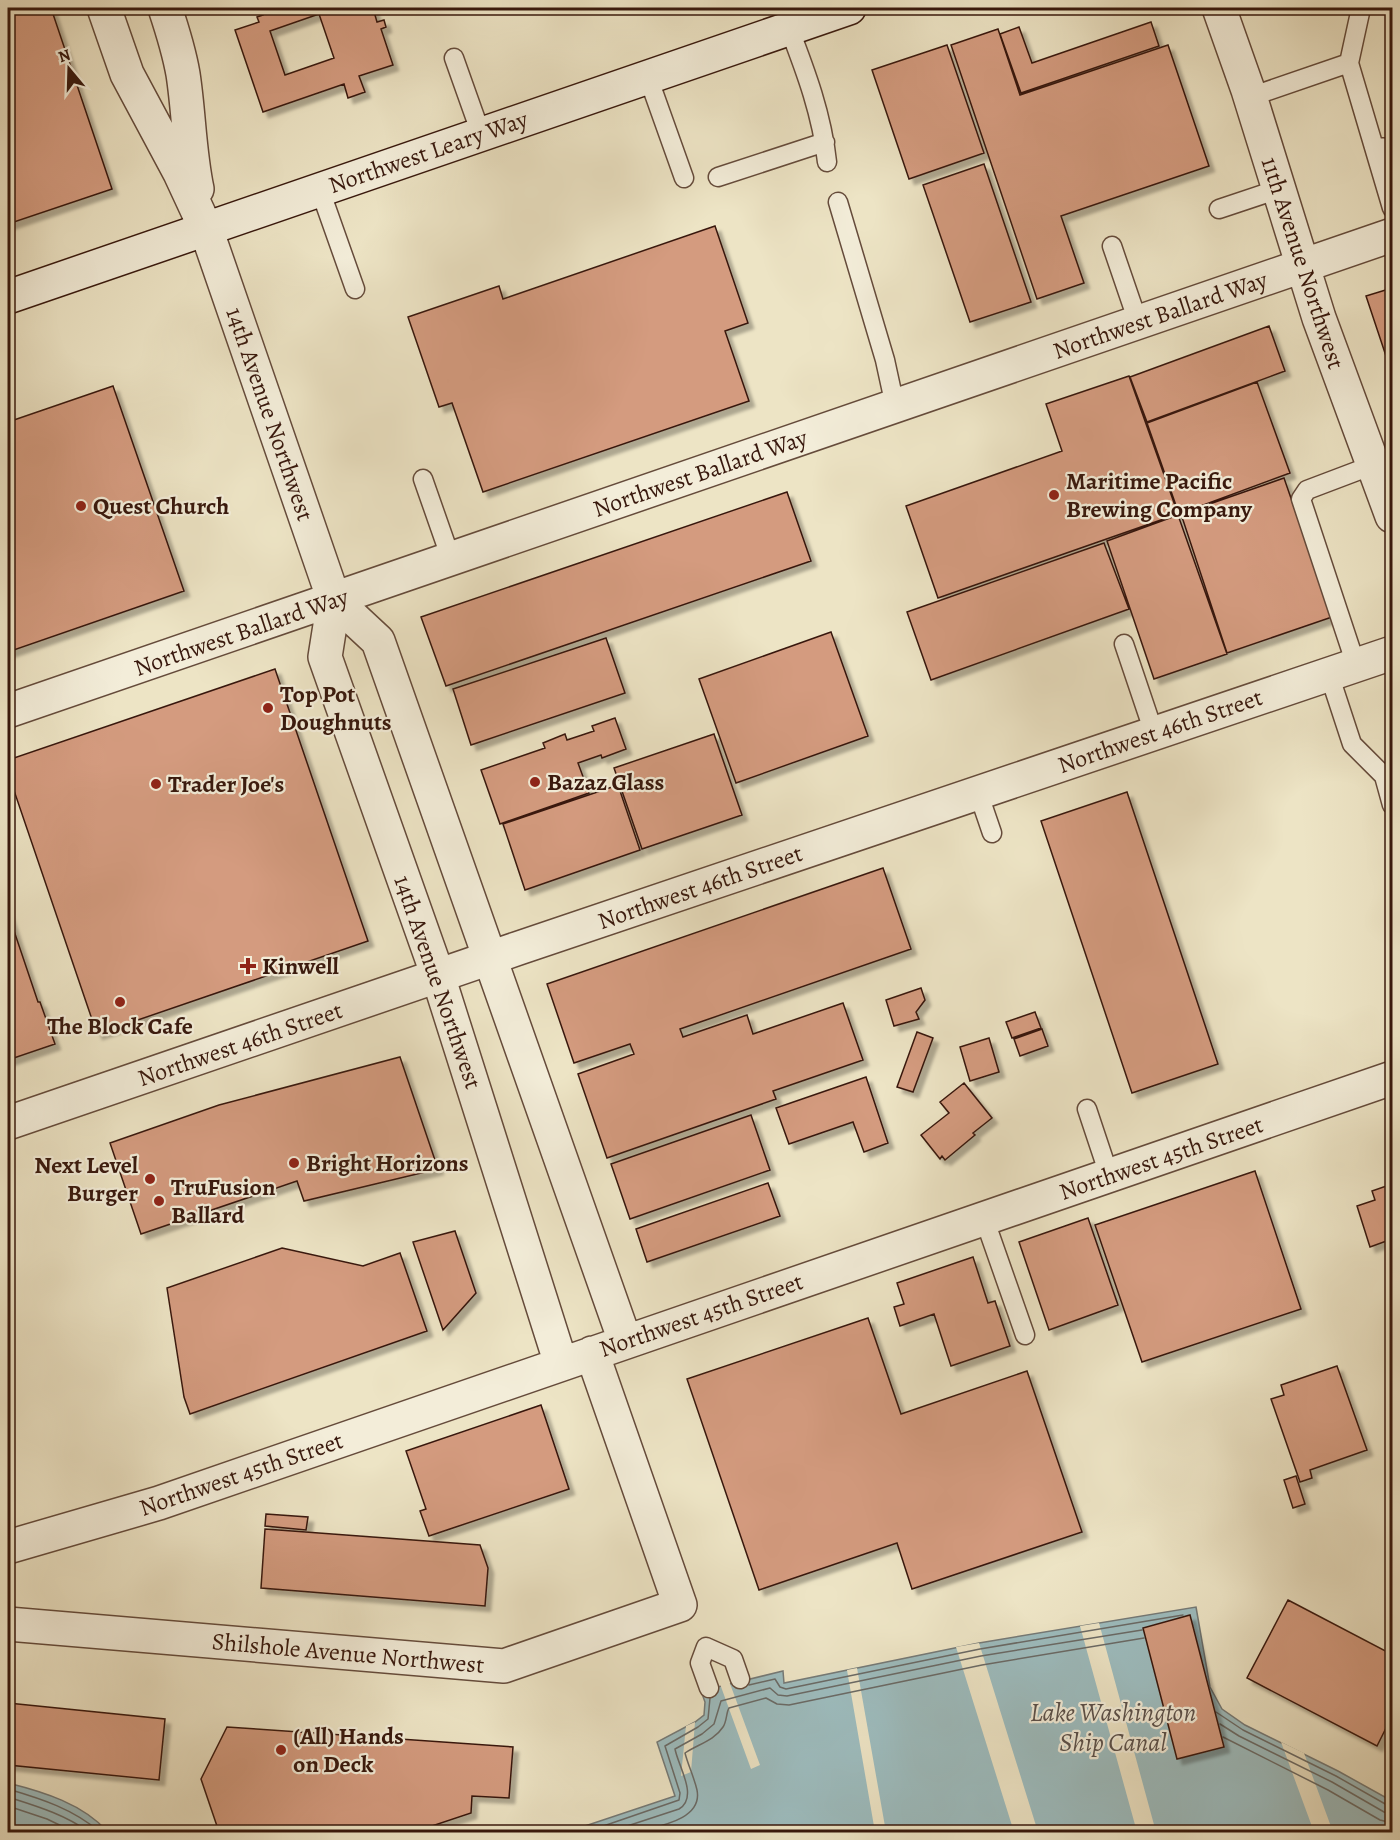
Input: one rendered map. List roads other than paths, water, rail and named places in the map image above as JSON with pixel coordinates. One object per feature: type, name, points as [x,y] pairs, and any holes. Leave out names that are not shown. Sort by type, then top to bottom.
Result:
[{"type":"street","name":"14th Avenue Northwest","points":[[104,8],[127,74],[180,174],[206,229],[334,600],[378,641],[625,1341]]},
{"type":"street","name":"14th Avenue Northwest","points":[[165,8],[176,40],[183,74],[193,169],[206,229]]},
{"type":"street","name":"Northwest Leary Way","points":[[8,297],[849,8]]},
{"type":"street","name":"11th Avenue Northwest","points":[[1219,8],[1250,97],[1301,266],[1392,516]]},
{"type":"street","name":"Northwest Ballard Way","points":[[8,711],[1392,235]]},
{"type":"street","name":"14th Avenue Northwest","points":[[334,600],[325,657],[438,976],[561,1364]]},
{"type":"street","name":"Northwest 46th Street","points":[[8,1123],[1392,652]]},
{"type":"street","name":"Northwest 45th Street","points":[[8,1547],[159,1503],[1392,1078]]},
{"type":"street","name":"Shilshole Avenue Northwest","points":[[8,1624],[504,1666],[680,1605],[592,1353]]},
{"type":"lane","points":[[1361,8],[1349,63],[1392,208]]},
{"type":"lane","points":[[789,28],[810,82],[825,142],[827,162]]},
{"type":"lane","points":[[454,58],[481,134]]},
{"type":"lane","points":[[1250,97],[1349,63]]},
{"type":"lane","points":[[648,77],[684,178]]},
{"type":"lane","points":[[718,177],[825,142]]},
{"type":"lane","points":[[1374,147],[1392,148]]},
{"type":"lane","points":[[1219,209],[1279,189]]},
{"type":"lane","points":[[320,190],[355,289]]},
{"type":"lane","points":[[838,202],[885,360],[895,406]]},
{"type":"lane","points":[[1112,246],[1138,322]]},
{"type":"lane","points":[[1373,465],[1307,490],[1301,499],[1342,669],[1352,744],[1384,776],[1392,805]]},
{"type":"lane","points":[[423,479],[451,560]]},
{"type":"lane","points":[[1124,644],[1154,733]]},
{"type":"lane","points":[[978,792],[992,833]]},
{"type":"lane","points":[[1087,1109],[1109,1175]]},
{"type":"lane","points":[[984,1218],[1025,1335]]},
{"type":"lane","points":[[709,1688],[700,1663],[706,1647],[733,1659],[740,1678]]},
{"type":"water","name":"Lake Washington Ship Canal","points":[[1196,1607],[1210,1687],[1222,1709],[1245,1725],[1338,1771],[1392,1801],[1392,1832],[567,1832],[675,1796],[657,1742],[704,1715],[705,1702],[701,1691],[783,1671],[784,1683],[979,1643]]},
{"type":"water","points":[[8,1783],[62,1800],[87,1814],[108,1832],[8,1832]]},
{"type":"place","name":"Maritime Pacific Brewing Company","points":[[1054,495]]},
{"type":"place","name":"Quest Church","points":[[81,506]]},
{"type":"place","name":"Top Pot Doughnuts","points":[[268,708]]},
{"type":"place","name":"Bazaz Glass","points":[[535,782]]},
{"type":"place","name":"Trader Joe's","points":[[156,784]]},
{"type":"place","name":"Kinwell","points":[[248,966]]},
{"type":"place","name":"The Block Cafe","points":[[120,1002]]},
{"type":"place","name":"Bright Horizons","points":[[294,1163]]},
{"type":"place","name":"Next Level Burger","points":[[150,1179]]},
{"type":"place","name":"TruFusion Ballard","points":[[159,1201]]},
{"type":"place","name":"(All) Hands on Deck","points":[[281,1750]]}]
